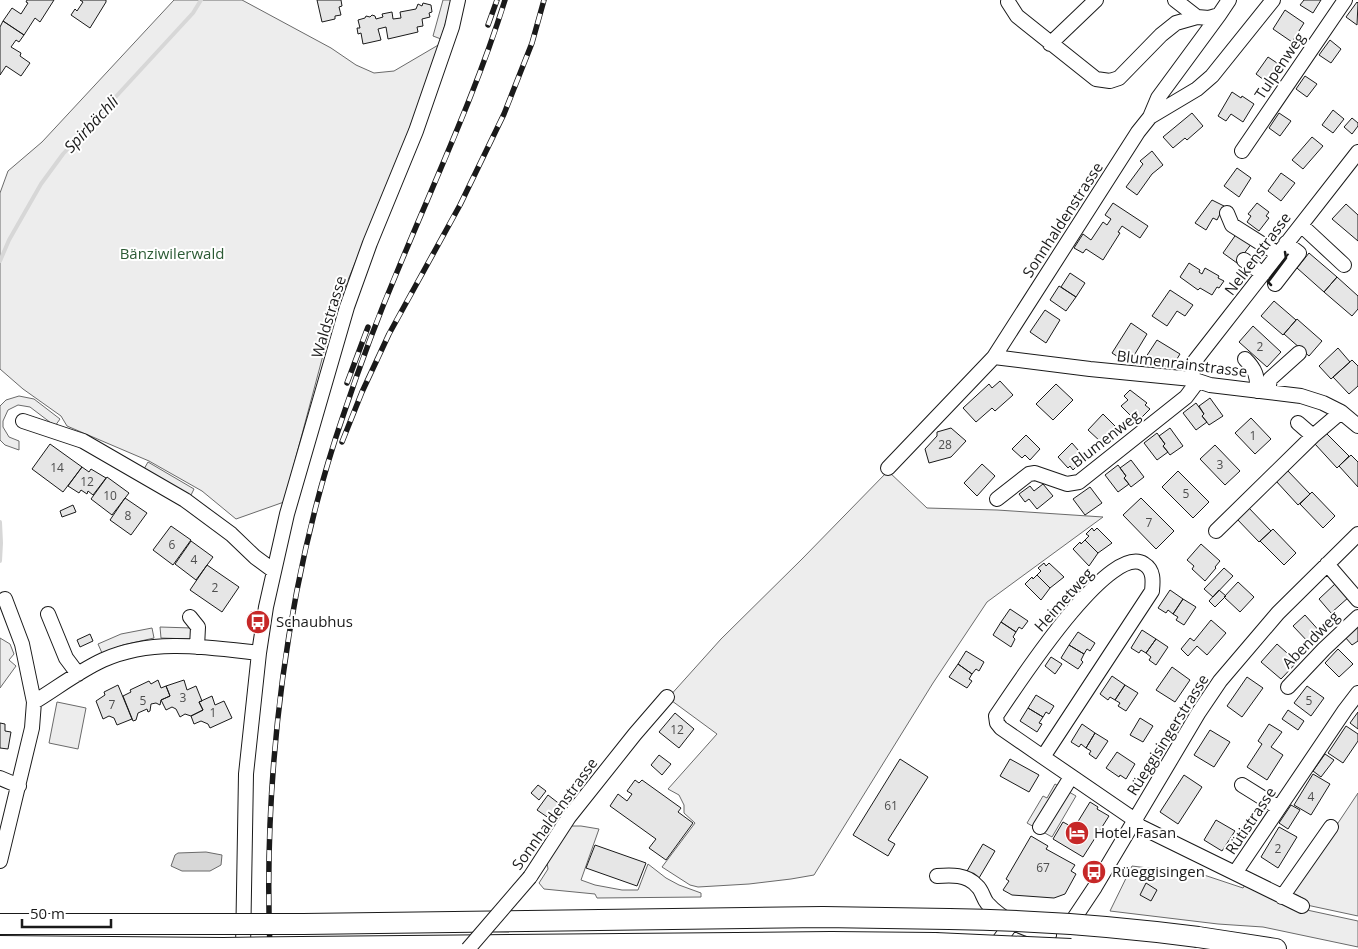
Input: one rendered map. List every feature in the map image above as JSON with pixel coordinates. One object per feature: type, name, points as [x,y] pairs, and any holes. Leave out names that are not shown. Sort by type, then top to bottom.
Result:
[{"type":"highway","points":[[0,924],[303,924],[823,918],[949,919],[1130,928],[1198,936],[1276,949]]},
{"type":"highway","points":[[0,946],[82,946],[130,949],[821,942],[935,943],[1075,948]]},
{"type":"street","name":"Waldstrasse","points":[[259,653],[266,607],[287,514],[347,308],[370,243],[416,131],[452,27],[458,0]]},
{"type":"street","points":[[1050,44],[1096,0]]},
{"type":"street","points":[[1174,0],[1197,17]]},
{"type":"street","points":[[1150,117],[1158,98],[1229,0]]},
{"type":"street","name":"Sonnhaldenstrasse","points":[[888,468],[994,358],[1138,132],[1150,117],[1197,90],[1212,76],[1273,0]]},
{"type":"street","name":"Tulpenweg","points":[[1242,151],[1345,0]]},
{"type":"street","points":[[1008,2],[1017,16],[1050,44],[1096,79],[1110,81],[1119,78],[1161,35],[1176,24],[1197,17],[1209,18],[1219,15]]},
{"type":"street","name":"Nelkenstrasse","points":[[1195,380],[1194,362],[1358,152]]},
{"type":"street","points":[[1227,213],[1232,225],[1282,249],[1298,253],[1275,284]]},
{"type":"street","points":[[1301,225],[1344,265]]},
{"type":"street","points":[[1244,260],[1263,274]]},
{"type":"street","points":[[1262,391],[1270,380],[1300,353]]},
{"type":"street","name":"Blumenrainstrasse","points":[[994,358],[1195,380],[1210,385],[1301,396],[1323,403],[1341,412],[1358,426]]},
{"type":"street","points":[[1245,359],[1254,368],[1262,391]]},
{"type":"street","name":"Blumenweg","points":[[997,499],[1029,474],[1036,473],[1066,484],[1079,482],[1186,397],[1195,380]]},
{"type":"street","points":[[1216,531],[1313,436],[1341,412]]},
{"type":"street","points":[[23,420],[83,441],[185,500],[231,534],[255,558],[274,571]]},
{"type":"street","points":[[1298,423],[1313,436]]},
{"type":"street","name":"Rüeggisingerstrasse","points":[[1069,926],[1085,904],[1199,712],[1220,681],[1278,613],[1358,534]]},
{"type":"street","name":"Heimetweg","points":[[1043,757],[1152,591],[1154,580],[1151,570],[1143,563],[1133,561],[1122,565],[1093,588],[1044,646],[996,716],[997,723],[1001,728],[1043,757],[1072,777],[1135,820]]},
{"type":"street","points":[[1327,564],[1358,600]]},
{"type":"street","points":[[0,861],[32,728],[34,702],[22,644],[5,599]]},
{"type":"street","points":[[48,614],[66,658],[78,674]]},
{"type":"street","points":[[190,617],[198,627],[198,647]]},
{"type":"street","name":"Abendweg","points":[[1288,687],[1358,617]]},
{"type":"street","points":[[34,702],[103,660],[157,645],[259,653],[246,774],[243,949]]},
{"type":"street","name":"Rütistrasse","points":[[1135,820],[1138,826],[1235,873],[1344,710],[1358,693]]},
{"type":"street","name":"Sonnhaldenstrasse","points":[[468,949],[530,877],[569,817],[667,697]]},
{"type":"street","points":[[1040,827],[1072,777]]},
{"type":"street","points":[[0,778],[19,786]]},
{"type":"street","points":[[1242,785],[1279,808]]},
{"type":"street","points":[[1282,897],[1331,827]]},
{"type":"street","points":[[1235,873],[1302,906]]},
{"type":"street","points":[[937,876],[959,875],[977,885],[988,903],[1012,923],[1035,932],[1050,942],[1052,930],[1057,926],[1069,926],[1075,933],[1077,942],[1075,948]]},
{"type":"street","points":[[994,949],[1012,923]]},
{"type":"shaded area","name":"Bänziwilerwald","points":[[174,0],[242,0],[331,48],[356,65],[374,73],[394,71],[440,44],[422,101],[334,314],[284,502],[236,519],[202,491],[149,461],[67,426],[61,416],[23,389],[0,369],[0,193],[8,171],[42,142]]},
{"type":"shaded area","points":[[443,0],[452,0],[441,39],[433,36]]},
{"type":"shaded area","points":[[19,396],[34,399],[60,419],[55,426],[30,407],[18,405],[8,410],[3,421],[3,427],[9,437],[19,441],[19,450],[5,445],[0,440],[0,406],[6,400]]},
{"type":"shaded area","points":[[148,462],[194,489],[190,497],[144,469]]},
{"type":"shaded area","points":[[888,471],[927,508],[997,510],[1103,517],[987,602],[933,683],[814,875],[749,884],[698,887],[690,885],[662,867],[695,823],[684,813],[684,805],[679,795],[668,789],[717,734],[668,698],[721,639]]},
{"type":"shaded area","points":[[160,627],[192,628],[191,639],[161,638]]},
{"type":"shaded area","points":[[152,628],[154,638],[123,645],[102,653],[98,644],[121,634]]},
{"type":"shaded area","points":[[0,638],[10,644],[14,654],[9,660],[16,666],[0,688]]},
{"type":"shaded area","points":[[57,702],[86,708],[78,749],[49,743]]},
{"type":"shaded area","points":[[1055,784],[1076,796],[1052,837],[1027,823],[1043,796],[1047,798]]},
{"type":"shaded area","points":[[1358,793],[1358,916],[1302,904],[1304,899],[1292,892]]},
{"type":"shaded area","points":[[570,826],[599,829],[581,880],[595,885],[622,890],[638,890],[648,864],[666,878],[701,893],[701,897],[597,898],[595,894],[544,889],[539,883],[548,869],[547,863]]},
{"type":"shaded area","points":[[206,852],[222,855],[221,865],[210,871],[182,871],[171,866],[175,855],[178,853]]},
{"type":"shaded area","points":[[1132,866],[1204,875],[1243,888],[1245,885],[1293,907],[1358,921],[1358,947],[1263,927],[1218,924],[1110,911]]},
{"type":"building","points":[[27,0],[54,0],[40,22],[35,18],[24,35],[3,21],[12,8],[21,14],[28,3],[26,2]]},
{"type":"building","points":[[80,0],[106,0],[90,28],[71,15],[75,9],[77,11],[83,2]]},
{"type":"building","points":[[317,0],[341,0],[342,6],[339,7],[341,15],[335,16],[335,19],[322,22]]},
{"type":"building","points":[[1304,0],[1321,0],[1313,13],[1300,5]]},
{"type":"building","points":[[423,3],[431,5],[432,12],[429,13],[430,17],[422,19],[423,26],[417,27],[418,32],[388,39],[386,27],[378,29],[381,40],[363,44],[361,33],[358,34],[357,28],[360,28],[358,20],[372,15],[376,19],[383,17],[382,14],[392,12],[393,19],[401,18],[400,12],[416,9],[418,4],[422,6]]},
{"type":"building","points":[[1358,3],[1357,25],[1346,17]]},
{"type":"building","points":[[1285,10],[1304,23],[1292,42],[1273,29]]},
{"type":"building","points":[[3,21],[24,35],[19,42],[16,40],[11,47],[21,53],[20,56],[30,63],[21,76],[6,66],[0,75],[0,27]]},
{"type":"building","points":[[1330,40],[1341,49],[1331,63],[1319,55]]},
{"type":"building","points":[[1268,57],[1280,65],[1268,83],[1256,74]]},
{"type":"building","points":[[1305,76],[1317,84],[1307,97],[1296,89]]},
{"type":"building","points":[[1232,92],[1254,104],[1243,122],[1231,114],[1226,121],[1218,116]]},
{"type":"building","points":[[1333,110],[1344,119],[1333,133],[1322,125]]},
{"type":"building","points":[[1192,113],[1203,126],[1187,140],[1185,138],[1173,148],[1163,137]]},
{"type":"building","points":[[1279,113],[1291,121],[1280,136],[1269,128]]},
{"type":"building","points":[[1352,118],[1358,123],[1358,126],[1352,134],[1344,127]]},
{"type":"building","points":[[1312,137],[1323,146],[1303,169],[1292,160]]},
{"type":"building","points":[[1152,151],[1163,165],[1152,174],[1137,195],[1126,187],[1143,164],[1140,161]]},
{"type":"building","points":[[1237,168],[1251,178],[1239,197],[1224,186]]},
{"type":"building","points":[[1281,173],[1295,183],[1281,201],[1268,191]]},
{"type":"building","points":[[1212,200],[1224,206],[1217,220],[1213,218],[1206,230],[1195,223]]},
{"type":"building","points":[[1113,203],[1148,226],[1140,238],[1122,226],[1118,232],[1120,233],[1103,260],[1086,249],[1083,253],[1074,248],[1083,234],[1091,240],[1103,222],[1107,225],[1111,219],[1105,215]]},
{"type":"building","points":[[1257,203],[1269,212],[1266,216],[1269,218],[1259,231],[1247,222],[1251,216],[1248,214]]},
{"type":"building","points":[[1346,204],[1358,215],[1358,241],[1332,219]]},
{"type":"building","points":[[1237,233],[1252,243],[1237,263],[1223,253]]},
{"type":"building","points":[[1309,253],[1337,277],[1324,292],[1297,268]]},
{"type":"building","points":[[1189,263],[1200,270],[1199,272],[1202,274],[1205,268],[1224,281],[1212,295],[1200,288],[1198,290],[1180,277]]},
{"type":"building","points":[[1070,273],[1085,283],[1076,297],[1061,287]]},
{"type":"building","points":[[1337,277],[1358,296],[1358,309],[1352,316],[1324,292]]},
{"type":"building","points":[[1059,286],[1076,297],[1066,311],[1050,300]]},
{"type":"building","points":[[1170,290],[1193,305],[1185,316],[1177,311],[1167,326],[1152,316]]},
{"type":"building","points":[[1274,301],[1296,320],[1283,335],[1261,316]]},
{"type":"building","points":[[1045,310],[1060,320],[1046,343],[1030,332]]},
{"type":"building","points":[[1297,319],[1322,341],[1309,356],[1284,334]]},
{"type":"building","points":[[1131,323],[1147,334],[1130,362],[1126,362],[1112,353]]},
{"type":"building","points":[[1253,326],[1281,352],[1267,367],[1239,342]]},
{"type":"building","points":[[1157,340],[1180,354],[1172,367],[1142,363]]},
{"type":"building","points":[[1338,348],[1350,362],[1331,379],[1319,366]]},
{"type":"building","points":[[1352,360],[1358,366],[1358,386],[1349,394],[1333,377]]},
{"type":"building","points":[[1000,381],[1013,395],[995,411],[992,408],[976,422],[963,408],[989,384],[992,388]]},
{"type":"building","points":[[1056,384],[1073,400],[1053,420],[1036,404]]},
{"type":"building","points":[[1130,390],[1147,403],[1145,405],[1150,409],[1140,419],[1138,417],[1135,420],[1121,406],[1128,400],[1124,396]]},
{"type":"building","points":[[1210,398],[1223,416],[1209,425],[1202,416],[1204,414],[1199,406]]},
{"type":"building","points":[[1196,403],[1207,422],[1196,430],[1183,413]]},
{"type":"building","points":[[1103,414],[1116,427],[1101,442],[1088,430]]},
{"type":"building","points":[[1251,418],[1271,439],[1255,454],[1235,433]]},
{"type":"building","points":[[951,428],[966,441],[951,457],[929,463],[925,449],[937,436],[937,432]]},
{"type":"building","points":[[1170,428],[1183,446],[1170,455],[1163,446],[1165,444],[1159,436]]},
{"type":"building","points":[[1157,433],[1168,452],[1157,460],[1144,443]]},
{"type":"building","points":[[1326,433],[1349,456],[1337,468],[1315,444]]},
{"type":"building","points":[[1026,435],[1040,449],[1030,460],[1025,455],[1022,458],[1012,449]]},
{"type":"building","points":[[1072,443],[1085,458],[1073,470],[1070,466],[1068,468],[1058,457]]},
{"type":"building","points":[[50,444],[82,467],[63,492],[32,469]]},
{"type":"building","points":[[1215,445],[1240,471],[1225,485],[1200,459]]},
{"type":"building","points":[[1351,455],[1358,462],[1358,487],[1339,466]]},
{"type":"building","points":[[1131,460],[1144,477],[1131,487],[1124,478],[1126,476],[1120,468]]},
{"type":"building","points":[[982,464],[995,476],[977,496],[964,483]]},
{"type":"building","points":[[1118,465],[1129,484],[1118,492],[1105,475]]},
{"type":"building","points":[[82,467],[89,472],[91,469],[106,478],[93,495],[88,491],[87,494],[81,490],[79,493],[68,486]]},
{"type":"building","points":[[1287,470],[1310,494],[1298,505],[1276,481]]},
{"type":"building","points":[[1178,471],[1209,502],[1193,518],[1162,487]]},
{"type":"building","points":[[107,477],[129,493],[112,515],[91,499]]},
{"type":"building","points":[[1043,484],[1053,496],[1037,509],[1029,499],[1025,502],[1019,494],[1030,486],[1034,491]]},
{"type":"building","points":[[1090,487],[1102,503],[1085,515],[1073,499]]},
{"type":"building","points":[[1312,492],[1335,516],[1323,528],[1300,504]]},
{"type":"building","points":[[125,498],[147,513],[131,535],[110,520]]},
{"type":"building","points":[[1141,498],[1174,531],[1156,549],[1123,515]]},
{"type":"building","points":[[73,505],[76,512],[62,517],[60,511]]},
{"type":"building","points":[[1248,507],[1271,531],[1259,542],[1236,518]]},
{"type":"building","points":[[171,526],[191,540],[173,565],[153,550]]},
{"type":"building","points":[[1092,528],[1094,531],[1097,528],[1112,543],[1098,553],[1085,540],[1089,536],[1086,534]]},
{"type":"building","points":[[1273,529],[1296,553],[1284,565],[1260,541]]},
{"type":"building","points":[[1085,540],[1098,553],[1089,566],[1073,549]]},
{"type":"building","points":[[191,541],[213,557],[196,580],[175,564]]},
{"type":"building","points":[[1201,544],[1220,561],[1205,581],[1192,569],[1194,566],[1187,560]]},
{"type":"building","points":[[1044,563],[1046,566],[1049,563],[1064,577],[1050,588],[1037,575],[1041,571],[1038,568]]},
{"type":"building","points":[[207,565],[239,587],[222,612],[190,590]]},
{"type":"building","points":[[1224,568],[1233,576],[1213,597],[1204,589]]},
{"type":"building","points":[[1037,575],[1050,588],[1041,600],[1025,584]]},
{"type":"building","points":[[1238,582],[1254,597],[1240,612],[1224,597]]},
{"type":"building","points":[[1336,583],[1349,597],[1331,613],[1319,599]]},
{"type":"building","points":[[1170,590],[1183,599],[1173,614],[1168,610],[1166,613],[1158,608]]},
{"type":"building","points":[[1219,590],[1226,596],[1215,607],[1209,601]]},
{"type":"building","points":[[1183,599],[1196,607],[1184,625],[1176,620],[1178,617],[1173,614]]},
{"type":"building","points":[[1010,609],[1028,621],[1022,629],[1019,627],[1016,632],[1001,622]]},
{"type":"building","points":[[1305,615],[1322,634],[1311,645],[1293,626]]},
{"type":"building","points":[[1211,620],[1226,633],[1207,655],[1197,646],[1188,656],[1181,649],[1190,638],[1194,641]]},
{"type":"building","points":[[1001,622],[1016,632],[1011,647],[993,635]]},
{"type":"building","points":[[1358,627],[1358,641],[1352,645],[1345,637]]},
{"type":"building","points":[[1142,630],[1156,639],[1146,653],[1141,650],[1139,653],[1131,648]]},
{"type":"building","points":[[1078,632],[1095,643],[1090,651],[1087,649],[1084,654],[1069,645]]},
{"type":"building","points":[[90,634],[93,641],[80,647],[77,640]]},
{"type":"building","points":[[1156,639],[1168,647],[1156,665],[1149,660],[1151,657],[1146,653]]},
{"type":"building","points":[[1277,644],[1297,662],[1281,679],[1261,662]]},
{"type":"building","points":[[1069,645],[1084,654],[1081,660],[1083,662],[1078,669],[1061,658]]},
{"type":"building","points":[[1338,649],[1353,664],[1339,677],[1325,663]]},
{"type":"building","points":[[966,651],[984,662],[979,671],[976,669],[972,674],[958,664]]},
{"type":"building","points":[[1051,657],[1062,664],[1055,674],[1045,666]]},
{"type":"building","points":[[958,664],[972,674],[969,679],[972,681],[967,688],[949,677]]},
{"type":"building","points":[[1172,667],[1190,680],[1175,702],[1156,690]]},
{"type":"building","points":[[1112,676],[1125,685],[1115,700],[1110,697],[1108,700],[1100,694]]},
{"type":"building","points":[[1247,677],[1263,688],[1242,717],[1227,706]]},
{"type":"building","points":[[158,680],[161,688],[166,686],[170,696],[161,700],[160,705],[156,703],[151,704],[150,711],[148,712],[147,709],[138,713],[136,720],[133,721],[123,696],[131,692],[130,690],[149,681],[151,684]]},
{"type":"building","points":[[184,680],[187,690],[196,686],[202,701],[199,702],[203,710],[191,716],[185,714],[180,717],[176,709],[172,707],[166,710],[161,700],[170,696],[166,686]]},
{"type":"building","points":[[118,685],[132,719],[117,725],[114,718],[109,716],[103,719],[96,701],[105,695],[104,692]]},
{"type":"building","points":[[1125,685],[1138,693],[1126,711],[1118,706],[1120,703],[1115,700]]},
{"type":"building","points":[[1307,686],[1324,698],[1311,716],[1294,703]]},
{"type":"building","points":[[1036,695],[1054,706],[1049,714],[1046,712],[1043,717],[1028,708]]},
{"type":"building","points":[[212,696],[215,705],[224,701],[232,718],[210,728],[208,724],[201,721],[194,724],[191,716],[203,710],[199,702]]},
{"type":"building","points":[[1028,708],[1043,717],[1039,723],[1042,724],[1037,732],[1020,721]]},
{"type":"building","points":[[1288,710],[1304,721],[1298,730],[1282,719]]},
{"type":"building","points":[[1358,712],[1358,729],[1350,723]]},
{"type":"building","points":[[675,713],[694,729],[679,748],[659,732]]},
{"type":"building","points":[[1140,718],[1153,726],[1143,742],[1130,735]]},
{"type":"building","points":[[0,723],[5,724],[5,731],[11,732],[8,749],[0,748]]},
{"type":"building","points":[[1082,724],[1095,733],[1086,748],[1081,744],[1079,747],[1071,742]]},
{"type":"building","points":[[1269,724],[1282,732],[1271,747],[1283,755],[1267,780],[1247,767],[1262,744],[1258,741]]},
{"type":"building","points":[[1346,726],[1358,734],[1358,741],[1343,763],[1328,753]]},
{"type":"building","points":[[1210,730],[1230,742],[1214,767],[1194,755]]},
{"type":"building","points":[[1095,733],[1108,741],[1096,759],[1089,754],[1091,751],[1086,748]]},
{"type":"building","points":[[1117,752],[1135,764],[1126,779],[1120,775],[1119,777],[1106,768]]},
{"type":"building","points":[[1325,754],[1334,760],[1321,777],[1313,771]]},
{"type":"building","points":[[659,755],[671,764],[662,775],[651,765]]},
{"type":"building","points":[[900,759],[928,777],[888,840],[895,844],[888,856],[853,835]]},
{"type":"building","points":[[1010,759],[1039,775],[1029,792],[1000,776]]},
{"type":"building","points":[[1313,774],[1330,784],[1311,815],[1294,805]]},
{"type":"building","points":[[1184,775],[1202,787],[1178,824],[1160,812]]},
{"type":"building","points":[[635,780],[639,783],[642,780],[681,808],[678,812],[693,823],[666,860],[649,848],[656,839],[610,806],[618,794],[627,801],[632,794],[627,791]]},
{"type":"building","points":[[538,785],[546,791],[539,800],[531,793]]},
{"type":"building","points":[[548,795],[566,809],[556,823],[537,810]]},
{"type":"building","name":"Hotel Fasan","points":[[1090,802],[1109,816],[1083,857],[1053,839],[1063,822],[1074,828]]},
{"type":"building","points":[[1291,805],[1300,810],[1288,829],[1279,823]]},
{"type":"building","points":[[1216,820],[1235,831],[1222,851],[1204,840]]},
{"type":"building","points":[[1279,827],[1297,837],[1278,868],[1261,857]]},
{"type":"building","points":[[1031,836],[1048,846],[1046,849],[1075,865],[1071,871],[1076,874],[1065,894],[1054,898],[1012,895],[1003,890],[1009,881],[1006,879]]},
{"type":"building","points":[[983,844],[995,851],[979,878],[967,871]]},
{"type":"building","points":[[595,845],[646,863],[637,886],[586,868]]},
{"type":"building","points":[[1146,883],[1157,890],[1151,901],[1140,895]]},
{"type":"waterway","name":"Spirbächli","points":[[0,261],[9,240],[41,184],[63,154],[193,13],[201,0]]},
{"type":"waterway","name":"Spirbächli","points":[[0,522],[0,561]]},
{"type":"railway","points":[[488,25],[497,0]]},
{"type":"railway","points":[[270,949],[270,816],[282,680],[293,612],[323,479],[375,326],[468,103],[505,0]]},
{"type":"railway","points":[[342,442],[362,392],[389,334],[460,205],[504,114],[532,43],[544,0]]},
{"type":"railway","points":[[347,383],[368,327]]},
{"type":"wall","points":[[1271,285],[1268,282],[1286,258],[1285,252]]},
{"type":"place","name":"Schaubhus","points":[[258,622]]},
{"type":"place","name":"Hotel Fasan","points":[[1077,833]]},
{"type":"place","name":"Rüeggisingen","points":[[1094,872]]}]
